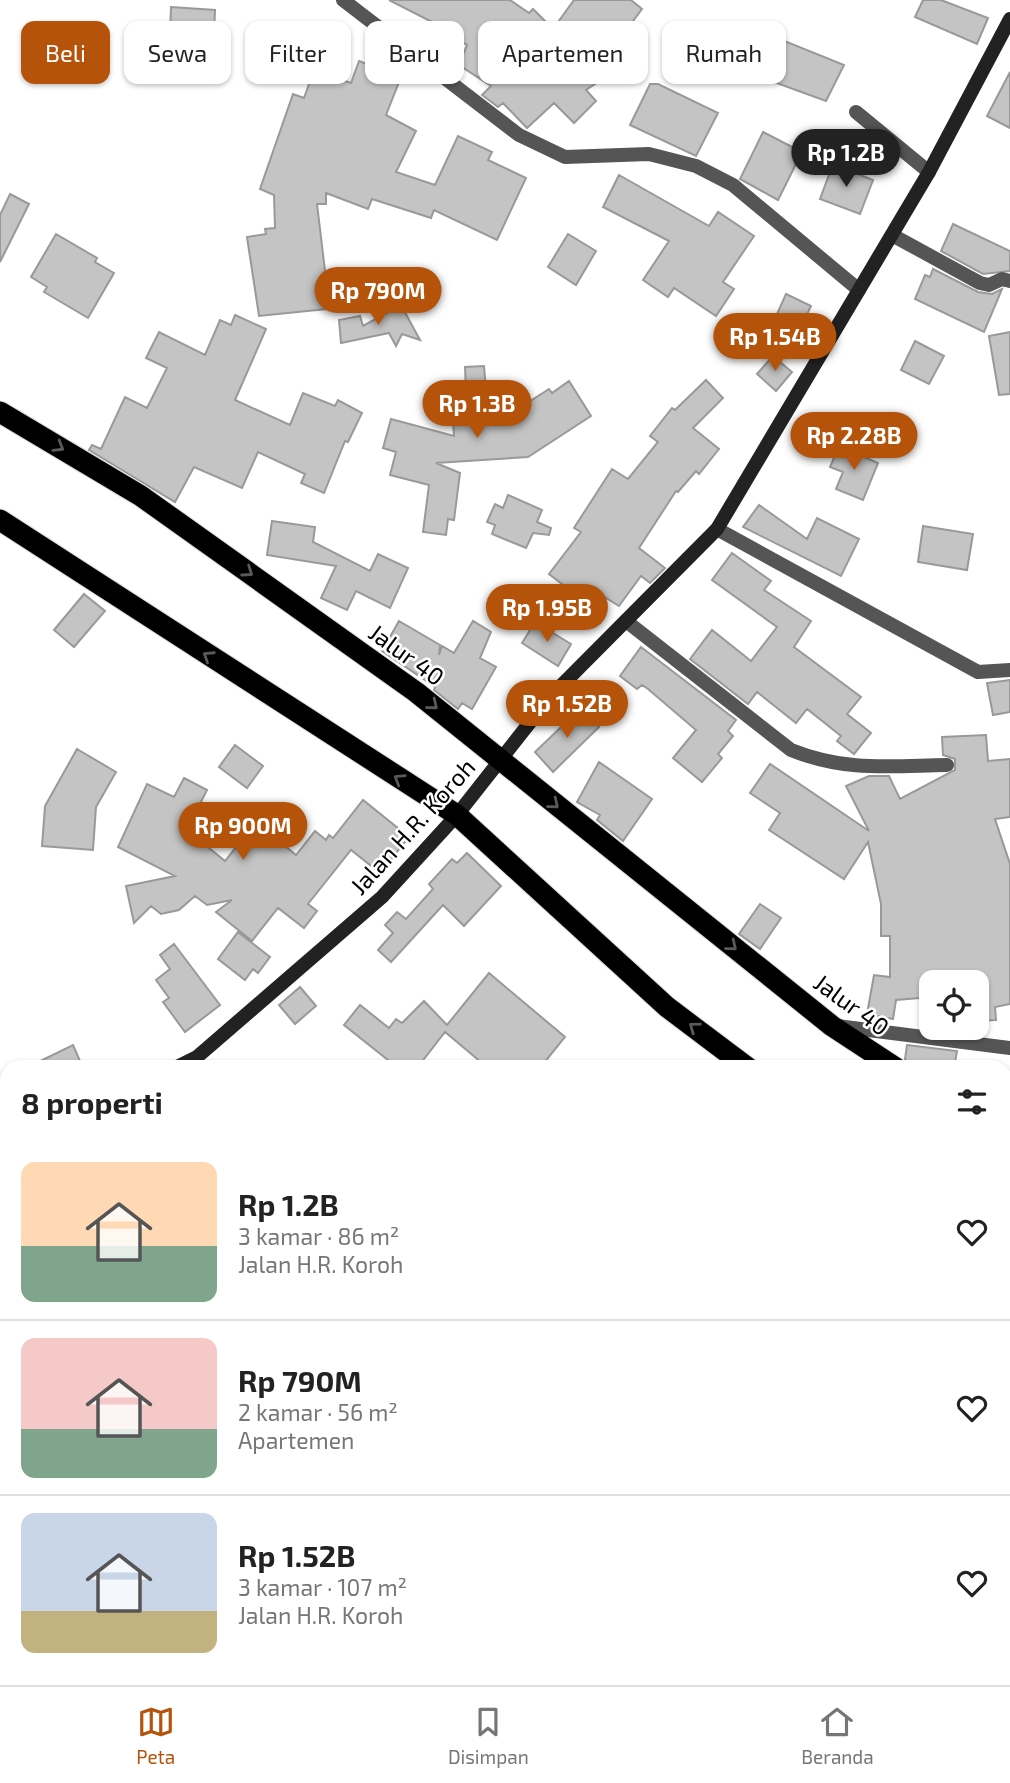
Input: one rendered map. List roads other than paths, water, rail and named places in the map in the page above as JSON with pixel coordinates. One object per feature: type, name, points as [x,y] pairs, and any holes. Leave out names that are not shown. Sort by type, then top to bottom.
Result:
[{"type":"highway","name":"Jalur 40","points":[[0,412],[141,496],[416,692],[832,1026],[884,1060]]},
{"type":"highway","points":[[0,520],[457,815],[667,1007],[737,1060]]},
{"type":"main road","name":"Jalan H.R. Koroh","points":[[193,1060],[326,948],[382,897],[457,815],[550,697],[717,529],[929,172],[1010,19]]},
{"type":"street","points":[[343,0],[519,135],[565,157],[649,154],[696,166],[733,185],[859,290]]},
{"type":"street","points":[[856,112],[929,172]]},
{"type":"street","points":[[892,235],[980,282],[989,285],[1002,279],[1010,281]]},
{"type":"street","points":[[717,529],[978,672],[1010,670]]},
{"type":"street","points":[[626,621],[790,750],[823,763],[842,766],[947,765]]},
{"type":"street","points":[[832,1026],[1010,1048]]}]
